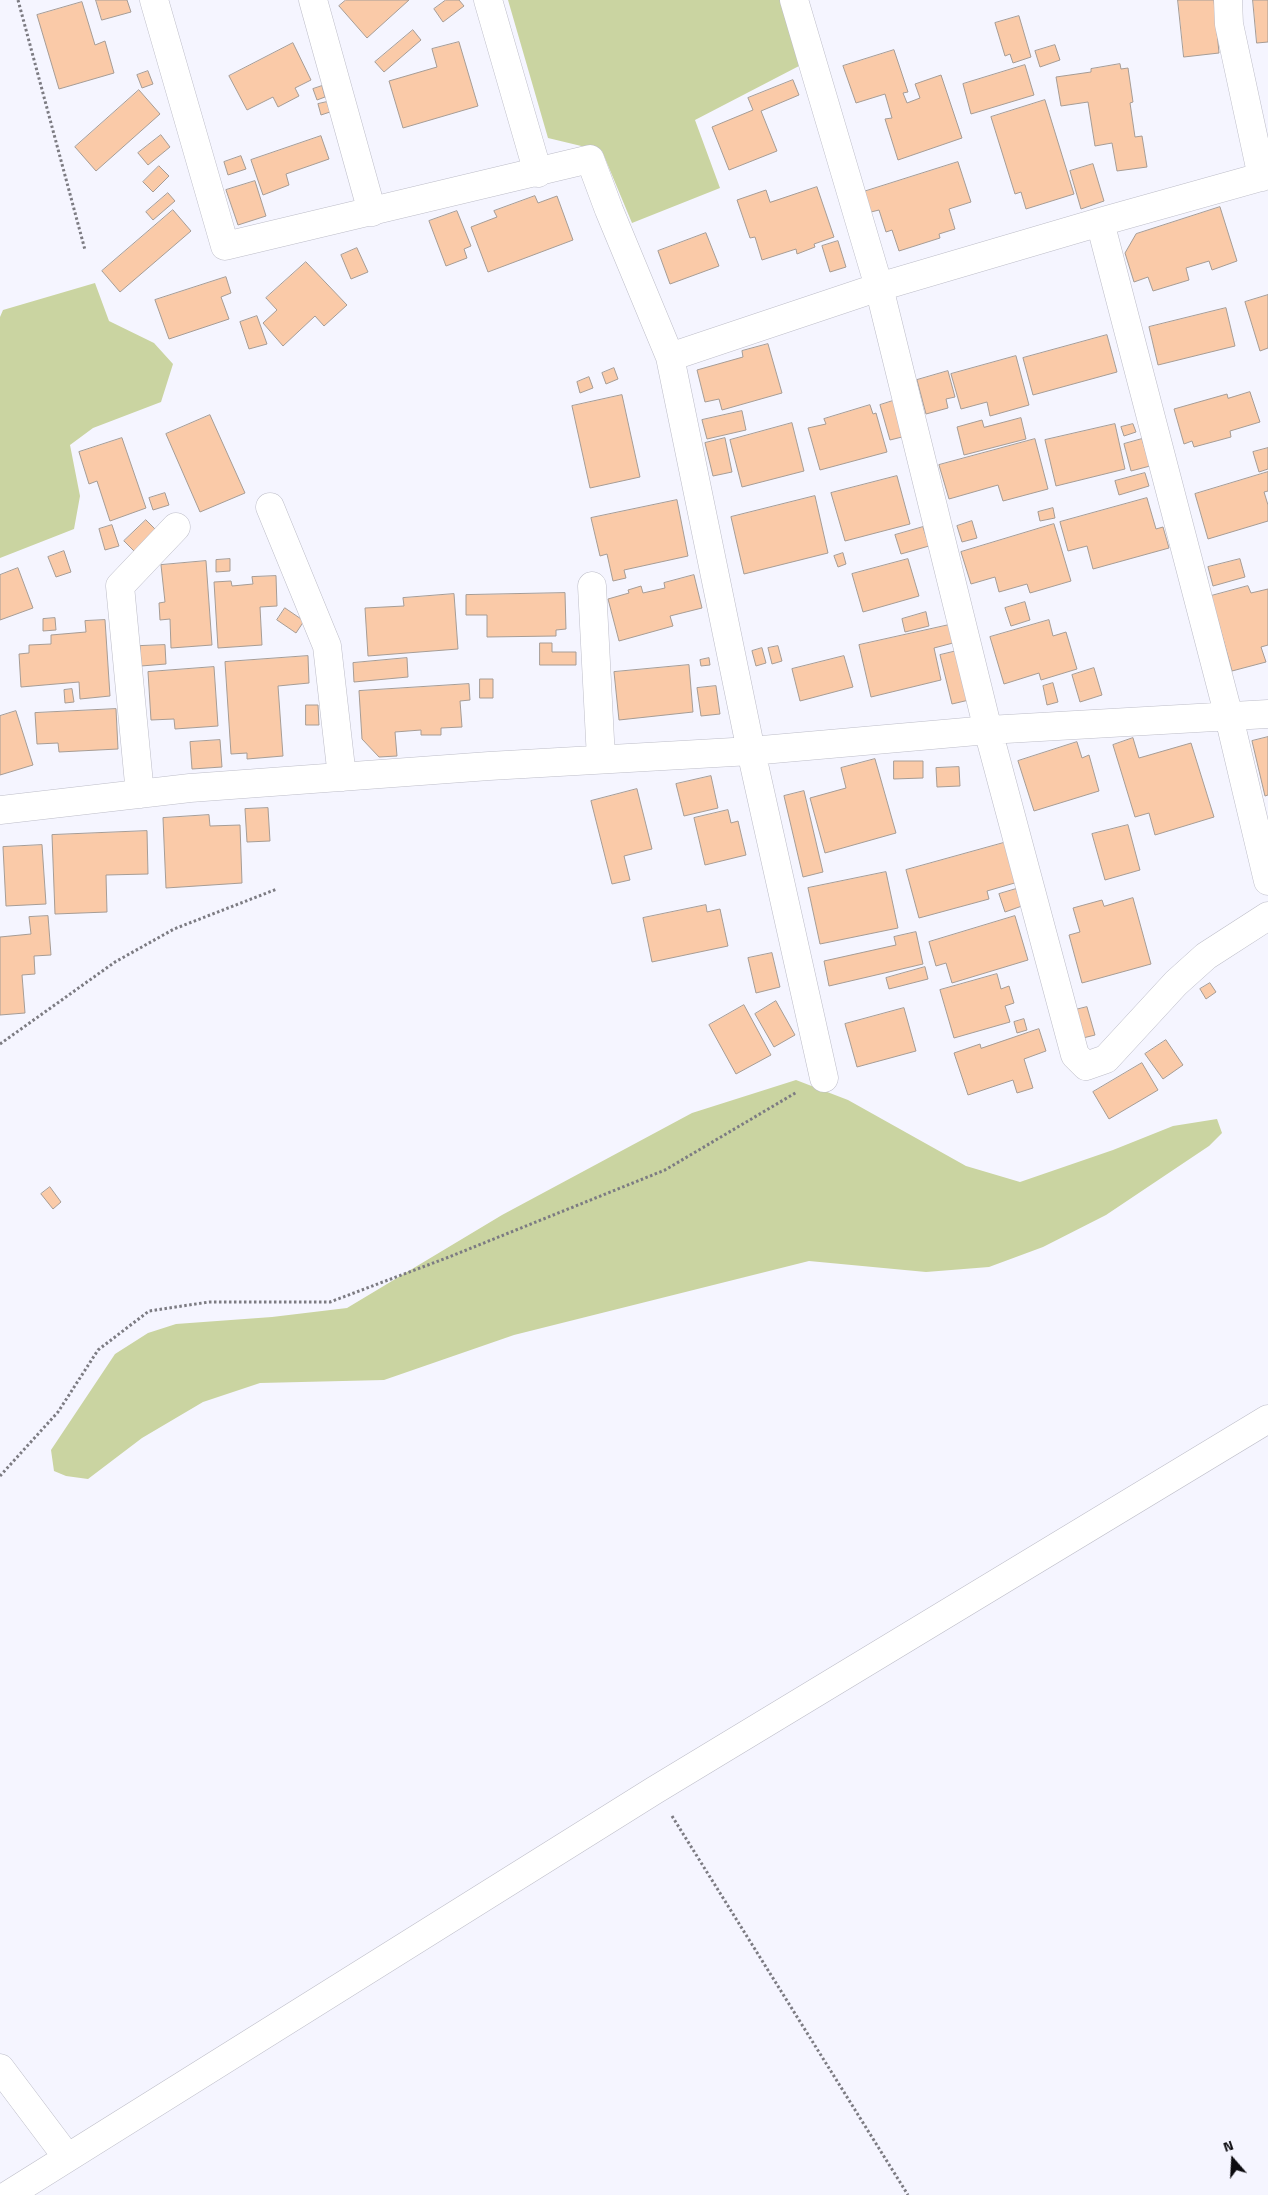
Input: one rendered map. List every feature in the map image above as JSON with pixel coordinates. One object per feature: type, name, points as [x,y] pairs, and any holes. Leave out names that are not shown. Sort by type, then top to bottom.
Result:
[{"type":"street","points":[[154,0],[225,246],[538,173],[590,159],[670,357],[751,751],[824,1078]]},
{"type":"street","points":[[313,0],[372,212]]},
{"type":"street","points":[[488,0],[538,173]]},
{"type":"street","points":[[794,0],[879,287],[988,730],[1074,1055],[1086,1066],[1106,1059],[1176,983],[1206,956],[1268,916]]},
{"type":"street","points":[[670,357],[879,287],[1265,176],[1229,24],[1228,0]]},
{"type":"street","points":[[1100,222],[1230,717],[1268,882]]},
{"type":"street","points":[[270,507],[327,646],[342,777]]},
{"type":"street","points":[[140,794],[120,586],[176,527]]},
{"type":"street","points":[[592,586],[601,759]]},
{"type":"street","points":[[0,810],[140,794],[342,777],[601,759],[751,751],[988,730],[1268,714]]},
{"type":"street","points":[[8,2195],[655,1790],[1268,1419]]},
{"type":"street","points":[[0,2068],[67,2158]]},
{"type":"path","points":[[18,0],[85,250]]},
{"type":"path","points":[[0,1044],[115,962],[174,929],[277,889]]},
{"type":"path","points":[[0,1476],[58,1412],[98,1350],[149,1311],[209,1302],[330,1302],[449,1257],[665,1170],[824,1078]]},
{"type":"path","points":[[655,1790],[908,2195]]},
{"type":"green space","points":[[508,0],[783,0],[799,66],[695,120],[720,188],[632,223],[602,151],[548,138]]},
{"type":"green space","points":[[95,283],[109,321],[154,343],[173,364],[161,402],[93,428],[70,445],[80,496],[74,529],[0,558],[0,317],[3,310]]},
{"type":"green space","points":[[796,1080],[848,1100],[966,1166],[1020,1182],[1113,1150],[1173,1126],[1217,1119],[1222,1133],[1209,1146],[1106,1215],[1043,1247],[989,1267],[926,1272],[809,1261],[514,1335],[384,1380],[260,1383],[203,1402],[142,1438],[88,1479],[66,1476],[54,1471],[51,1450],[115,1354],[148,1333],[176,1324],[272,1317],[347,1308],[502,1215],[692,1113]]},
{"type":"building","points":[[96,0],[127,0],[131,12],[102,20]]},
{"type":"building","points":[[346,0],[409,0],[367,38],[339,6]]},
{"type":"building","points":[[446,0],[459,0],[464,6],[443,22],[434,9]]},
{"type":"building","points":[[1178,0],[1214,0],[1219,53],[1184,57]]},
{"type":"building","points":[[1253,0],[1268,0],[1268,42],[1257,43]]},
{"type":"building","points":[[82,2],[95,45],[105,41],[114,73],[59,89],[37,15]]},
{"type":"building","points":[[1019,16],[1031,57],[1013,63],[1010,54],[1005,56],[995,23]]},
{"type":"building","points":[[413,30],[421,40],[384,72],[375,62]]},
{"type":"building","points":[[459,42],[478,106],[403,128],[389,81],[437,67],[432,49]]},
{"type":"building","points":[[293,43],[311,80],[295,88],[299,96],[278,107],[273,97],[247,110],[229,76]]},
{"type":"building","points":[[1055,45],[1060,60],[1040,67],[1035,51]]},
{"type":"building","points":[[894,50],[908,92],[903,93],[907,103],[920,98],[915,84],[941,75],[962,138],[898,160],[885,119],[892,118],[885,94],[856,103],[843,66]]},
{"type":"building","points":[[1120,64],[1121,69],[1128,68],[1133,102],[1130,103],[1135,137],[1142,136],[1147,167],[1117,171],[1112,143],[1095,146],[1088,102],[1061,106],[1056,77],[1091,72],[1091,69]]},
{"type":"building","points":[[1025,65],[1034,95],[971,114],[963,84]]},
{"type":"building","points":[[148,71],[153,84],[142,88],[137,75]]},
{"type":"building","points":[[793,80],[799,95],[761,111],[777,151],[729,170],[712,127],[753,110],[748,98]]},
{"type":"building","points":[[322,86],[325,97],[317,100],[313,89]]},
{"type":"building","points":[[139,90],[160,114],[96,171],[75,147]]},
{"type":"building","points":[[1045,100],[1074,194],[1026,209],[1021,192],[1015,194],[991,117]]},
{"type":"building","points":[[327,102],[330,112],[321,115],[318,104]]},
{"type":"building","points":[[161,135],[170,147],[148,165],[138,153]]},
{"type":"building","points":[[321,136],[329,159],[286,174],[289,185],[263,195],[251,160]]},
{"type":"building","points":[[241,156],[246,169],[228,175],[224,162]]},
{"type":"building","points":[[958,162],[971,202],[949,209],[955,229],[939,234],[940,238],[899,251],[892,230],[886,232],[879,210],[867,213],[860,193]]},
{"type":"building","points":[[1093,164],[1104,201],[1081,209],[1070,171]]},
{"type":"building","points":[[159,166],[169,176],[153,192],[143,182]]},
{"type":"building","points":[[255,181],[266,216],[238,225],[226,190]]},
{"type":"building","points":[[817,187],[834,237],[814,244],[815,247],[797,254],[796,249],[762,260],[755,237],[750,238],[737,200],[766,190],[770,202]]},
{"type":"building","points":[[168,193],[175,201],[153,220],[146,212]]},
{"type":"building","points":[[535,196],[538,203],[557,196],[573,240],[488,272],[471,227],[497,217],[494,211]]},
{"type":"building","points":[[1220,207],[1237,261],[1212,270],[1209,261],[1186,268],[1189,280],[1153,291],[1148,277],[1134,282],[1125,253],[1136,234]]},
{"type":"building","points":[[173,210],[191,231],[120,292],[102,271]]},
{"type":"building","points":[[457,211],[471,246],[464,249],[467,258],[446,266],[429,221]]},
{"type":"building","points":[[706,233],[719,266],[670,284],[658,251]]},
{"type":"building","points":[[838,241],[846,267],[830,272],[822,246]]},
{"type":"building","points":[[357,248],[368,272],[351,279],[341,255]]},
{"type":"building","points":[[306,262],[347,305],[324,326],[315,316],[283,346],[263,323],[277,310],[266,298]]},
{"type":"building","points":[[226,277],[231,293],[221,297],[229,319],[169,339],[155,300]]},
{"type":"building","points":[[1268,295],[1268,348],[1260,351],[1245,302]]},
{"type":"building","points":[[1226,308],[1235,346],[1158,365],[1149,327]]},
{"type":"building","points":[[257,316],[267,344],[249,349],[240,322]]},
{"type":"building","points":[[1107,335],[1117,372],[1033,395],[1023,358]]},
{"type":"building","points":[[768,344],[782,393],[722,410],[719,399],[705,402],[697,370],[743,357],[742,351]]},
{"type":"building","points":[[1016,356],[1029,405],[990,416],[987,402],[961,409],[951,374]]},
{"type":"building","points":[[614,368],[618,379],[606,384],[602,373]]},
{"type":"building","points":[[948,371],[955,397],[946,399],[948,408],[926,414],[917,380]]},
{"type":"building","points":[[589,377],[593,388],[580,393],[577,382]]},
{"type":"building","points":[[1250,392],[1260,422],[1230,431],[1231,437],[1194,447],[1192,441],[1184,444],[1174,409],[1227,394],[1228,398]]},
{"type":"building","points":[[622,395],[640,477],[590,488],[572,406]]},
{"type":"building","points":[[896,400],[906,436],[890,440],[880,405]]},
{"type":"building","points":[[870,405],[873,414],[876,413],[887,452],[820,470],[808,428],[826,424],[824,419]]},
{"type":"building","points":[[742,411],[746,430],[707,439],[702,420]]},
{"type":"building","points":[[210,415],[245,493],[200,512],[166,434]]},
{"type":"building","points":[[1021,418],[1026,439],[964,455],[957,427],[982,420],[984,427]]},
{"type":"building","points":[[792,423],[804,471],[742,487],[730,440]]},
{"type":"building","points":[[1115,424],[1125,469],[1056,486],[1045,440]]},
{"type":"building","points":[[1133,424],[1136,432],[1124,436],[1121,427]]},
{"type":"building","points":[[122,438],[146,508],[110,521],[97,481],[89,484],[79,452]]},
{"type":"building","points":[[725,438],[732,472],[713,476],[705,443]]},
{"type":"building","points":[[1035,439],[1048,489],[1003,501],[998,485],[949,499],[939,465]]},
{"type":"building","points":[[1142,439],[1150,466],[1131,471],[1124,444]]},
{"type":"building","points":[[1268,448],[1268,469],[1259,472],[1253,452]]},
{"type":"building","points":[[1268,472],[1268,491],[1264,492],[1268,505],[1268,521],[1208,539],[1195,494]]},
{"type":"building","points":[[1145,473],[1149,486],[1119,495],[1115,481]]},
{"type":"building","points":[[897,476],[910,524],[845,541],[831,493]]},
{"type":"building","points":[[165,493],[169,505],[153,510],[149,498]]},
{"type":"building","points":[[815,496],[828,553],[744,574],[731,517]]},
{"type":"building","points":[[1147,498],[1156,529],[1163,527],[1169,548],[1093,569],[1087,546],[1068,551],[1060,522]]},
{"type":"building","points":[[677,500],[688,556],[624,570],[626,578],[613,581],[607,554],[600,556],[591,518]]},
{"type":"building","points":[[1053,508],[1055,518],[1040,521],[1038,512]]},
{"type":"building","points":[[146,520],[158,532],[136,553],[124,541]]},
{"type":"building","points":[[972,521],[977,538],[962,542],[957,526]]},
{"type":"building","points":[[1054,524],[1071,581],[1030,593],[1027,584],[999,592],[995,577],[971,584],[961,552]]},
{"type":"building","points":[[112,525],[119,546],[105,550],[99,529]]},
{"type":"building","points":[[923,527],[929,546],[901,554],[895,535]]},
{"type":"building","points":[[64,551],[71,572],[56,577],[48,557]]},
{"type":"building","points":[[843,553],[846,564],[838,567],[834,556]]},
{"type":"building","points":[[230,559],[230,571],[216,572],[216,560]]},
{"type":"building","points":[[908,559],[919,596],[863,612],[852,574]]},
{"type":"building","points":[[1240,559],[1245,577],[1213,586],[1208,567]]},
{"type":"building","points":[[206,561],[212,645],[171,648],[170,619],[160,620],[159,603],[165,602],[161,565]]},
{"type":"building","points":[[18,568],[33,608],[0,620],[0,575]]},
{"type":"building","points":[[694,575],[702,608],[670,616],[673,626],[619,641],[608,599],[629,593],[628,590],[641,586],[643,593],[665,588],[664,583]]},
{"type":"building","points":[[276,576],[277,606],[260,607],[262,645],[218,648],[214,582],[231,581],[232,586],[253,584],[252,577]]},
{"type":"building","points":[[1248,586],[1251,593],[1268,589],[1268,645],[1261,647],[1266,662],[1232,671],[1211,596]]},
{"type":"building","points":[[565,593],[566,629],[556,630],[556,636],[487,637],[487,615],[466,615],[466,595]]},
{"type":"building","points":[[454,594],[458,649],[368,656],[365,608],[404,606],[403,598]]},
{"type":"building","points":[[1025,602],[1030,620],[1011,626],[1005,608]]},
{"type":"building","points":[[285,608],[304,621],[296,633],[277,620]]},
{"type":"building","points":[[926,612],[929,626],[905,632],[902,619]]},
{"type":"building","points":[[55,618],[56,630],[43,631],[43,619]]},
{"type":"building","points":[[105,620],[110,696],[80,699],[79,682],[21,687],[19,654],[29,653],[29,645],[51,644],[51,635],[86,632],[85,621]]},
{"type":"building","points":[[1049,620],[1053,636],[1066,632],[1077,669],[1041,680],[1039,673],[1004,684],[990,637]]},
{"type":"building","points":[[949,625],[953,643],[934,648],[941,680],[871,697],[859,645]]},
{"type":"building","points":[[540,643],[552,643],[552,652],[576,652],[576,665],[540,665]]},
{"type":"building","points":[[165,645],[166,664],[141,666],[140,646]]},
{"type":"building","points":[[778,646],[782,661],[772,664],[768,648]]},
{"type":"building","points":[[762,648],[766,663],[756,666],[752,651]]},
{"type":"building","points":[[957,651],[969,700],[952,704],[940,655]]},
{"type":"building","points":[[308,656],[309,683],[278,686],[283,756],[247,759],[247,753],[231,754],[225,662]]},
{"type":"building","points":[[844,656],[853,687],[800,701],[792,669]]},
{"type":"building","points":[[407,658],[408,677],[354,682],[353,663]]},
{"type":"building","points":[[709,658],[710,665],[701,666],[700,660]]},
{"type":"building","points":[[689,665],[693,712],[619,720],[614,672]]},
{"type":"building","points":[[214,667],[218,726],[175,729],[174,719],[151,720],[148,672]]},
{"type":"building","points":[[1094,668],[1102,695],[1080,702],[1072,675]]},
{"type":"building","points":[[480,679],[493,679],[493,698],[480,698]]},
{"type":"building","points":[[1053,683],[1058,702],[1047,705],[1043,686]]},
{"type":"building","points":[[469,684],[470,700],[460,701],[462,727],[441,728],[441,735],[421,735],[421,730],[395,732],[397,756],[379,757],[362,739],[359,691]]},
{"type":"building","points":[[716,686],[720,714],[701,716],[697,688]]},
{"type":"building","points":[[72,689],[74,702],[65,703],[64,690]]},
{"type":"building","points":[[306,705],[318,705],[319,725],[306,725]]},
{"type":"building","points":[[116,709],[118,749],[59,752],[58,743],[37,744],[35,713]]},
{"type":"building","points":[[16,711],[33,765],[0,775],[0,716]]},
{"type":"building","points":[[1268,737],[1268,795],[1265,796],[1252,741]]},
{"type":"building","points":[[1133,738],[1139,758],[1191,743],[1214,817],[1155,835],[1149,813],[1135,817],[1113,745]]},
{"type":"building","points":[[220,740],[222,767],[192,769],[190,742]]},
{"type":"building","points":[[1077,742],[1082,758],[1089,755],[1099,791],[1034,811],[1018,761]]},
{"type":"building","points":[[875,759],[896,833],[825,853],[810,798],[846,788],[841,768]]},
{"type":"building","points":[[894,761],[923,761],[923,778],[894,779]]},
{"type":"building","points":[[959,767],[960,786],[937,787],[936,768]]},
{"type":"building","points":[[711,776],[718,808],[684,816],[676,784]]},
{"type":"building","points":[[637,789],[652,849],[624,856],[630,880],[612,884],[591,801]]},
{"type":"building","points":[[804,791],[823,872],[803,877],[784,796]]},
{"type":"building","points":[[268,808],[270,841],[247,842],[245,809]]},
{"type":"building","points":[[728,810],[731,823],[738,821],[746,855],[705,865],[694,818]]},
{"type":"building","points":[[209,815],[210,826],[240,825],[242,883],[166,888],[163,818]]},
{"type":"building","points":[[1128,825],[1140,870],[1105,880],[1092,834]]},
{"type":"building","points":[[147,831],[148,874],[106,875],[107,912],[55,914],[52,835]]},
{"type":"building","points":[[1007,842],[1018,882],[987,891],[989,899],[919,918],[906,870]]},
{"type":"building","points":[[42,845],[46,904],[6,906],[3,847]]},
{"type":"building","points":[[886,872],[898,928],[820,944],[808,888]]},
{"type":"building","points":[[1016,889],[1022,906],[1005,912],[999,894]]},
{"type":"building","points":[[1133,898],[1151,964],[1082,983],[1069,935],[1080,932],[1073,908],[1102,900],[1104,906]]},
{"type":"building","points":[[706,905],[707,912],[720,909],[728,946],[652,962],[643,918]]},
{"type":"building","points":[[48,916],[51,955],[34,956],[35,974],[22,975],[25,1013],[0,1015],[0,937],[31,934],[29,917]]},
{"type":"building","points":[[1015,916],[1028,960],[952,983],[946,963],[936,966],[929,942]]},
{"type":"building","points":[[916,932],[923,964],[829,986],[824,961],[896,945],[894,937]]},
{"type":"building","points":[[772,953],[780,987],[756,993],[748,958]]},
{"type":"building","points":[[925,967],[928,979],[889,989],[886,978]]},
{"type":"building","points":[[997,974],[1001,989],[1009,986],[1014,1003],[1005,1006],[1010,1022],[954,1038],[940,990]]},
{"type":"building","points":[[1210,983],[1216,992],[1206,999],[1200,989]]},
{"type":"building","points":[[776,1001],[795,1035],[774,1047],[755,1014]]},
{"type":"building","points":[[744,1005],[771,1055],[736,1074],[709,1025]]},
{"type":"building","points":[[1087,1007],[1095,1035],[1083,1038],[1075,1010]]},
{"type":"building","points":[[904,1008],[916,1051],[857,1067],[845,1024]]},
{"type":"building","points":[[1024,1019],[1027,1030],[1017,1033],[1014,1022]]},
{"type":"building","points":[[1039,1029],[1046,1051],[1024,1059],[1033,1088],[1017,1093],[1013,1080],[968,1095],[954,1053],[980,1044],[981,1048]]},
{"type":"building","points":[[1166,1040],[1183,1065],[1163,1079],[1145,1054]]},
{"type":"building","points":[[1142,1063],[1158,1090],[1109,1119],[1093,1092]]},
{"type":"building","points":[[50,1187],[61,1202],[53,1209],[41,1194]]}]
